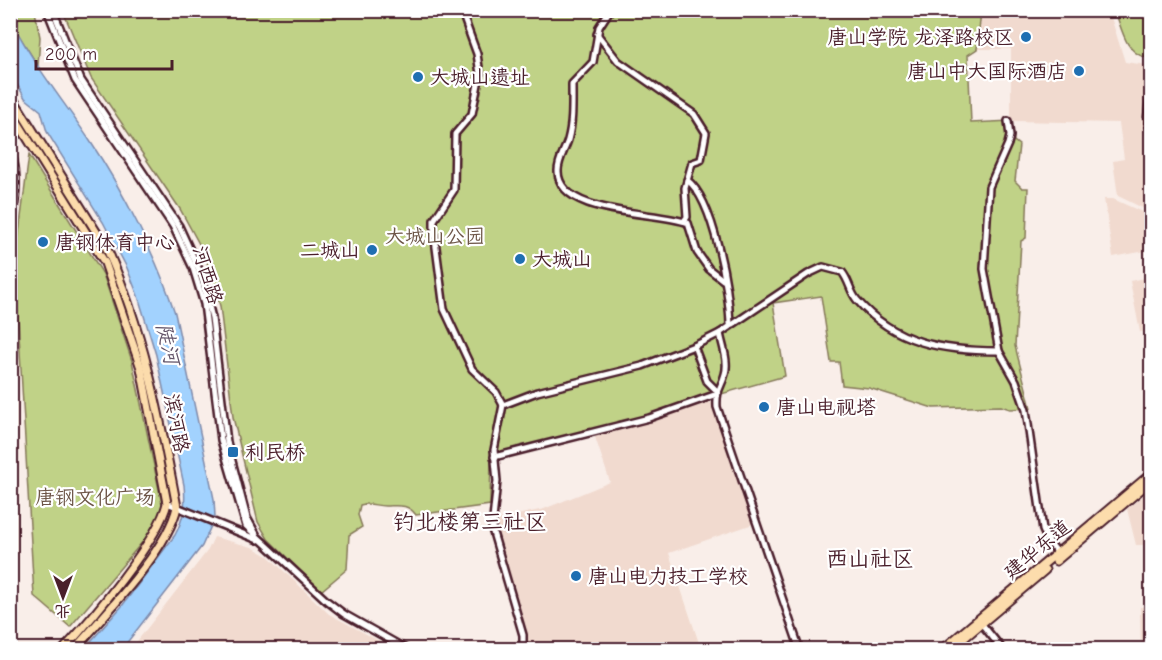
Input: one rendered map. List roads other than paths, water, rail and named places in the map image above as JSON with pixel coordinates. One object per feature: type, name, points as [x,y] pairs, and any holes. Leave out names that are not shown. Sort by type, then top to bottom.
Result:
[{"type":"main road","points":[[1152,81],[1148,117],[1152,138]]},
{"type":"main road","name":"滨河路","points":[[10,94],[106,249],[117,272],[148,363],[179,508]]},
{"type":"main road","name":"滨河路","points":[[10,110],[105,263],[141,368],[167,504]]},
{"type":"main road","name":"建华东道","points":[[950,650],[1152,473]]},
{"type":"main road","name":"建华东道","points":[[942,650],[1152,480]]},
{"type":"main road","points":[[63,650],[149,543],[164,518],[167,504]]},
{"type":"main road","points":[[74,650],[146,564],[170,529],[179,508]]},
{"type":"street","name":"河西路","points":[[47,10],[75,80],[173,226],[193,268],[204,304],[221,440],[242,518],[259,540],[344,614],[408,650]]},
{"type":"street","name":"河西路","points":[[53,10],[81,81],[179,226],[201,274],[212,318],[227,442],[247,518],[259,540]]},
{"type":"street","points":[[461,10],[477,54],[480,74],[472,114],[455,134],[453,150],[455,176],[452,196],[435,220],[434,232],[444,309],[472,369],[496,392],[502,405],[494,457],[497,481],[492,529],[523,635],[523,650]]},
{"type":"street","points":[[610,10],[597,33],[595,57],[572,84],[572,124],[558,170],[564,189],[577,199],[600,206],[684,221],[690,225],[697,252],[709,269],[723,280]]},
{"type":"street","points":[[597,33],[618,61],[694,114],[705,129],[705,149],[701,159],[692,163],[687,180],[684,195],[687,217],[684,221]]},
{"type":"street","points":[[1008,121],[1011,136],[989,187],[984,247],[987,297],[999,351],[1016,381],[1026,410],[1043,530],[1060,555]]},
{"type":"street","points":[[687,180],[697,190],[715,234],[730,324]]},
{"type":"street","points":[[502,405],[537,392],[642,366],[694,346],[720,333],[730,324],[808,274],[830,267],[842,272],[856,300],[897,333],[928,346],[999,351]]},
{"type":"street","points":[[720,333],[726,366],[725,374],[716,392],[717,407],[800,650]]},
{"type":"street","points":[[694,346],[707,381],[716,392]]},
{"type":"street","points":[[494,457],[649,418],[716,392]]},
{"type":"street","points":[[167,504],[259,540]]},
{"type":"street","points":[[981,623],[1003,650]]},
{"type":"water","name":"陡河","points":[[10,17],[37,65],[115,181],[158,269],[175,313],[214,499],[215,517],[202,546],[122,649],[84,649],[122,606],[175,535],[184,511],[184,485],[156,355],[138,296],[127,268],[103,222],[47,132],[41,111],[25,98],[11,74]]},
{"type":"railway","points":[[10,142],[17,160],[19,178],[16,216]]},
{"type":"place","name":"唐山学院 龙泽路校区","points":[[1026,37]]},
{"type":"place","name":"唐山中大国际酒店","points":[[1079,71]]},
{"type":"place","name":"大城山遗址","points":[[418,77]]},
{"type":"place","name":"唐钢体育中心","points":[[43,242]]},
{"type":"place","name":"二城山","points":[[372,250]]},
{"type":"place","name":"大城山","points":[[520,259]]},
{"type":"place","name":"唐山电视塔","points":[[764,407]]},
{"type":"place","name":"利民桥","points":[[233,452]]},
{"type":"place","name":"唐山电力技工学校","points":[[576,576]]},
{"type":"district","name":"钓北楼第三社区","points":[[470,521]]},
{"type":"district","name":"西山社区","points":[[870,558]]},
{"type":"park label","name":"大城山公园","points":[[435,236]]},
{"type":"park label","name":"唐钢文化广场","points":[[95,497]]}]
